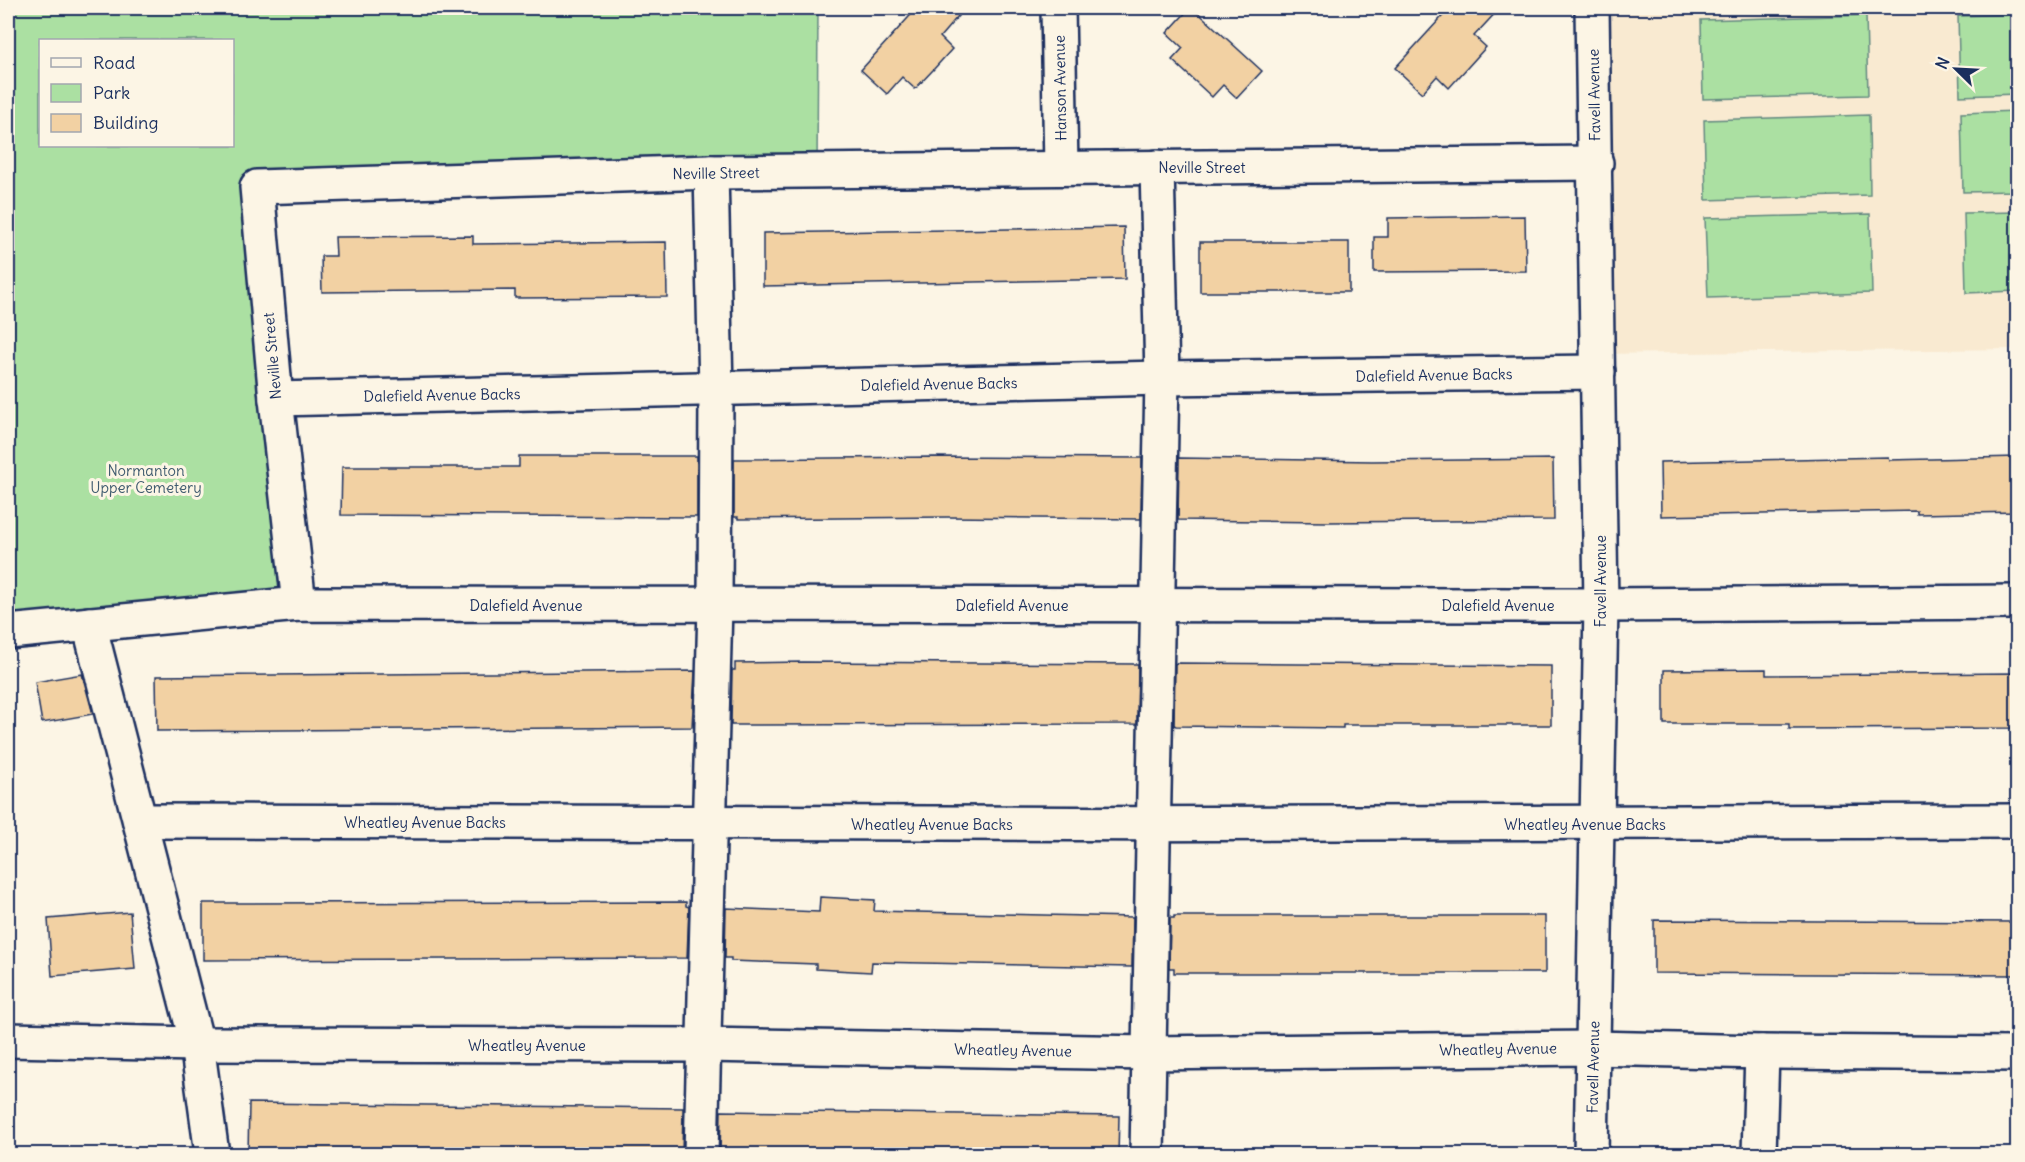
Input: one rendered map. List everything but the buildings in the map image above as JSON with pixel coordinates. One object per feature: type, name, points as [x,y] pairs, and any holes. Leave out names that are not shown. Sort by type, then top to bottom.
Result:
[{"type":"street","name":"Hanson Avenue","points":[[1058,8],[1061,168]]},
{"type":"street","name":"Favell Avenue","points":[[1591,1155],[1601,605],[1592,8]]},
{"type":"street","name":"Neville Street","points":[[299,604],[276,399],[257,187],[711,172],[1596,163]]},
{"type":"street","points":[[1148,1155],[1161,378],[1156,167]]},
{"type":"street","points":[[701,1155],[715,605],[716,389],[711,172]]},
{"type":"street","name":"Dalefield Avenue Backs","points":[[276,399],[1161,378],[1598,372]]},
{"type":"street","name":"Dalefield Avenue","points":[[8,632],[299,604],[1601,605],[2018,602]]},
{"type":"street","points":[[89,624],[197,1044],[212,1155]]},
{"type":"street","name":"Wheatley Avenue Backs","points":[[140,820],[711,824],[1597,824],[2018,821]]},
{"type":"street","name":"Wheatley Avenue","points":[[8,1040],[197,1044],[704,1045],[1148,1053],[1593,1048],[2018,1054]]},
{"type":"street","points":[[1759,1155],[1762,1052]]},
{"type":"shaded area","points":[[1592,8],[2017,8],[2017,349],[1598,354]]},
{"type":"green space","name":"Normanton Upper Cemetery","points":[[8,8],[818,8],[817,171],[257,187],[299,604],[8,632]]},
{"type":"green space","points":[[2017,14],[2017,94],[1960,96],[1958,16]]},
{"type":"green space","points":[[1866,15],[1868,95],[1703,99],[1701,20]]},
{"type":"green space","points":[[2017,111],[2017,191],[1963,192],[1961,113]]},
{"type":"green space","points":[[1869,115],[1870,195],[1706,200],[1704,120]]},
{"type":"green space","points":[[2017,212],[2017,291],[1966,293],[1964,213]]},
{"type":"green space","points":[[1870,214],[1872,293],[1708,298],[1705,218]]}]
